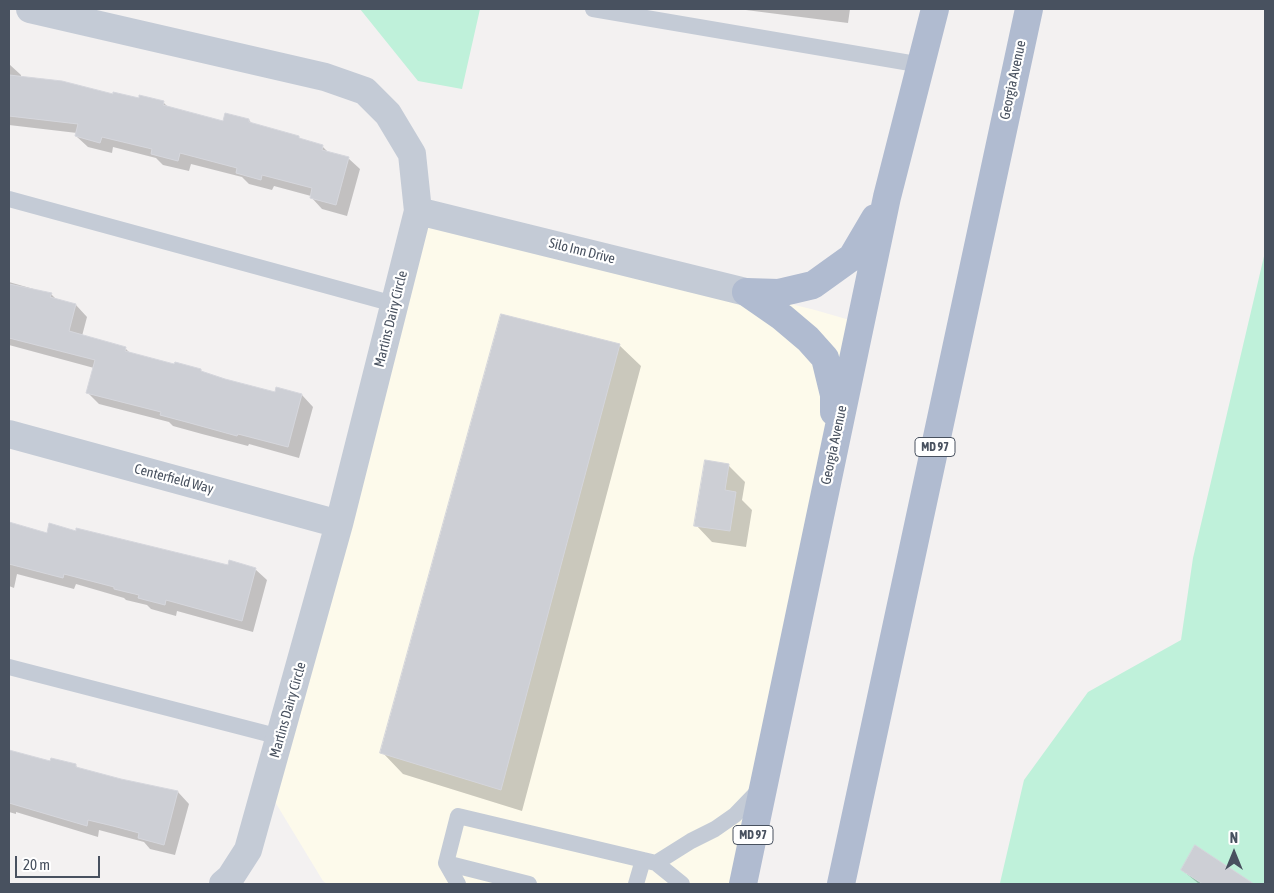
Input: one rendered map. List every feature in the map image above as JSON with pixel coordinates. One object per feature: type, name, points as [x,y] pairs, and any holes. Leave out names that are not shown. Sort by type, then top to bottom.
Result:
[{"type":"main road","name":"Georgia Avenue","points":[[743,884],[887,197],[935,9]]},
{"type":"main road","name":"Georgia Avenue","points":[[840,884],[1029,9]]},
{"type":"main road","points":[[746,292],[780,293],[813,285],[852,257],[887,197]]},
{"type":"main road","points":[[746,292],[782,317],[808,339],[825,358],[834,395],[833,453]]},
{"type":"street","name":"Martins Dairy Circle","points":[[30,9],[325,76],[365,91],[388,114],[412,154],[418,211],[339,524],[248,850],[230,878],[223,884]]},
{"type":"street","name":"Silo Inn Drive","points":[[418,211],[746,292]]},
{"type":"street","name":"Centerfield Way","points":[[9,434],[339,524]]},
{"type":"lane","points":[[593,9],[922,65]]},
{"type":"lane","points":[[9,199],[394,304]]},
{"type":"lane","points":[[9,666],[280,737]]},
{"type":"lane","points":[[636,884],[649,862],[715,829],[735,815],[764,786]]},
{"type":"lane","points":[[458,884],[446,863],[458,816],[649,862],[682,884]]},
{"type":"lane","points":[[446,863],[529,884]]},
{"type":"shaded area","points":[[418,211],[815,310],[860,323],[743,884],[327,884],[323,881],[266,787]]},
{"type":"green space","points":[[360,9],[480,9],[462,89],[418,81]]},
{"type":"green space","points":[[1265,252],[1265,884],[1000,883],[1024,780],[1088,692],[1181,640],[1193,558]]},
{"type":"building","points":[[9,75],[62,81],[113,94],[113,92],[139,98],[139,95],[164,101],[163,105],[223,121],[225,113],[249,119],[249,122],[323,145],[322,150],[349,157],[336,205],[310,198],[312,188],[262,175],[261,180],[236,173],[237,168],[180,153],[178,161],[151,154],[152,149],[102,137],[100,143],[75,136],[78,124],[9,116]]},
{"type":"building","points":[[9,284],[52,293],[50,297],[76,304],[69,331],[126,347],[125,351],[201,369],[201,371],[225,379],[275,392],[276,387],[302,394],[288,447],[238,434],[237,436],[160,415],[161,412],[86,393],[95,360],[9,338]]},
{"type":"building","points":[[501,314],[620,344],[501,790],[380,753]]},
{"type":"building","points":[[705,460],[729,464],[725,490],[736,492],[730,531],[694,526]]},
{"type":"building","points":[[9,522],[47,533],[49,523],[76,531],[76,528],[228,565],[229,560],[256,568],[242,621],[166,600],[165,605],[138,598],[139,595],[64,574],[63,578],[9,564]]},
{"type":"building","points":[[9,750],[50,761],[51,758],[76,764],[76,767],[121,779],[178,791],[164,845],[138,838],[139,833],[88,820],[87,826],[9,803]]},
{"type":"building","points":[[1195,845],[1254,884],[1203,884],[1181,870]]}]
